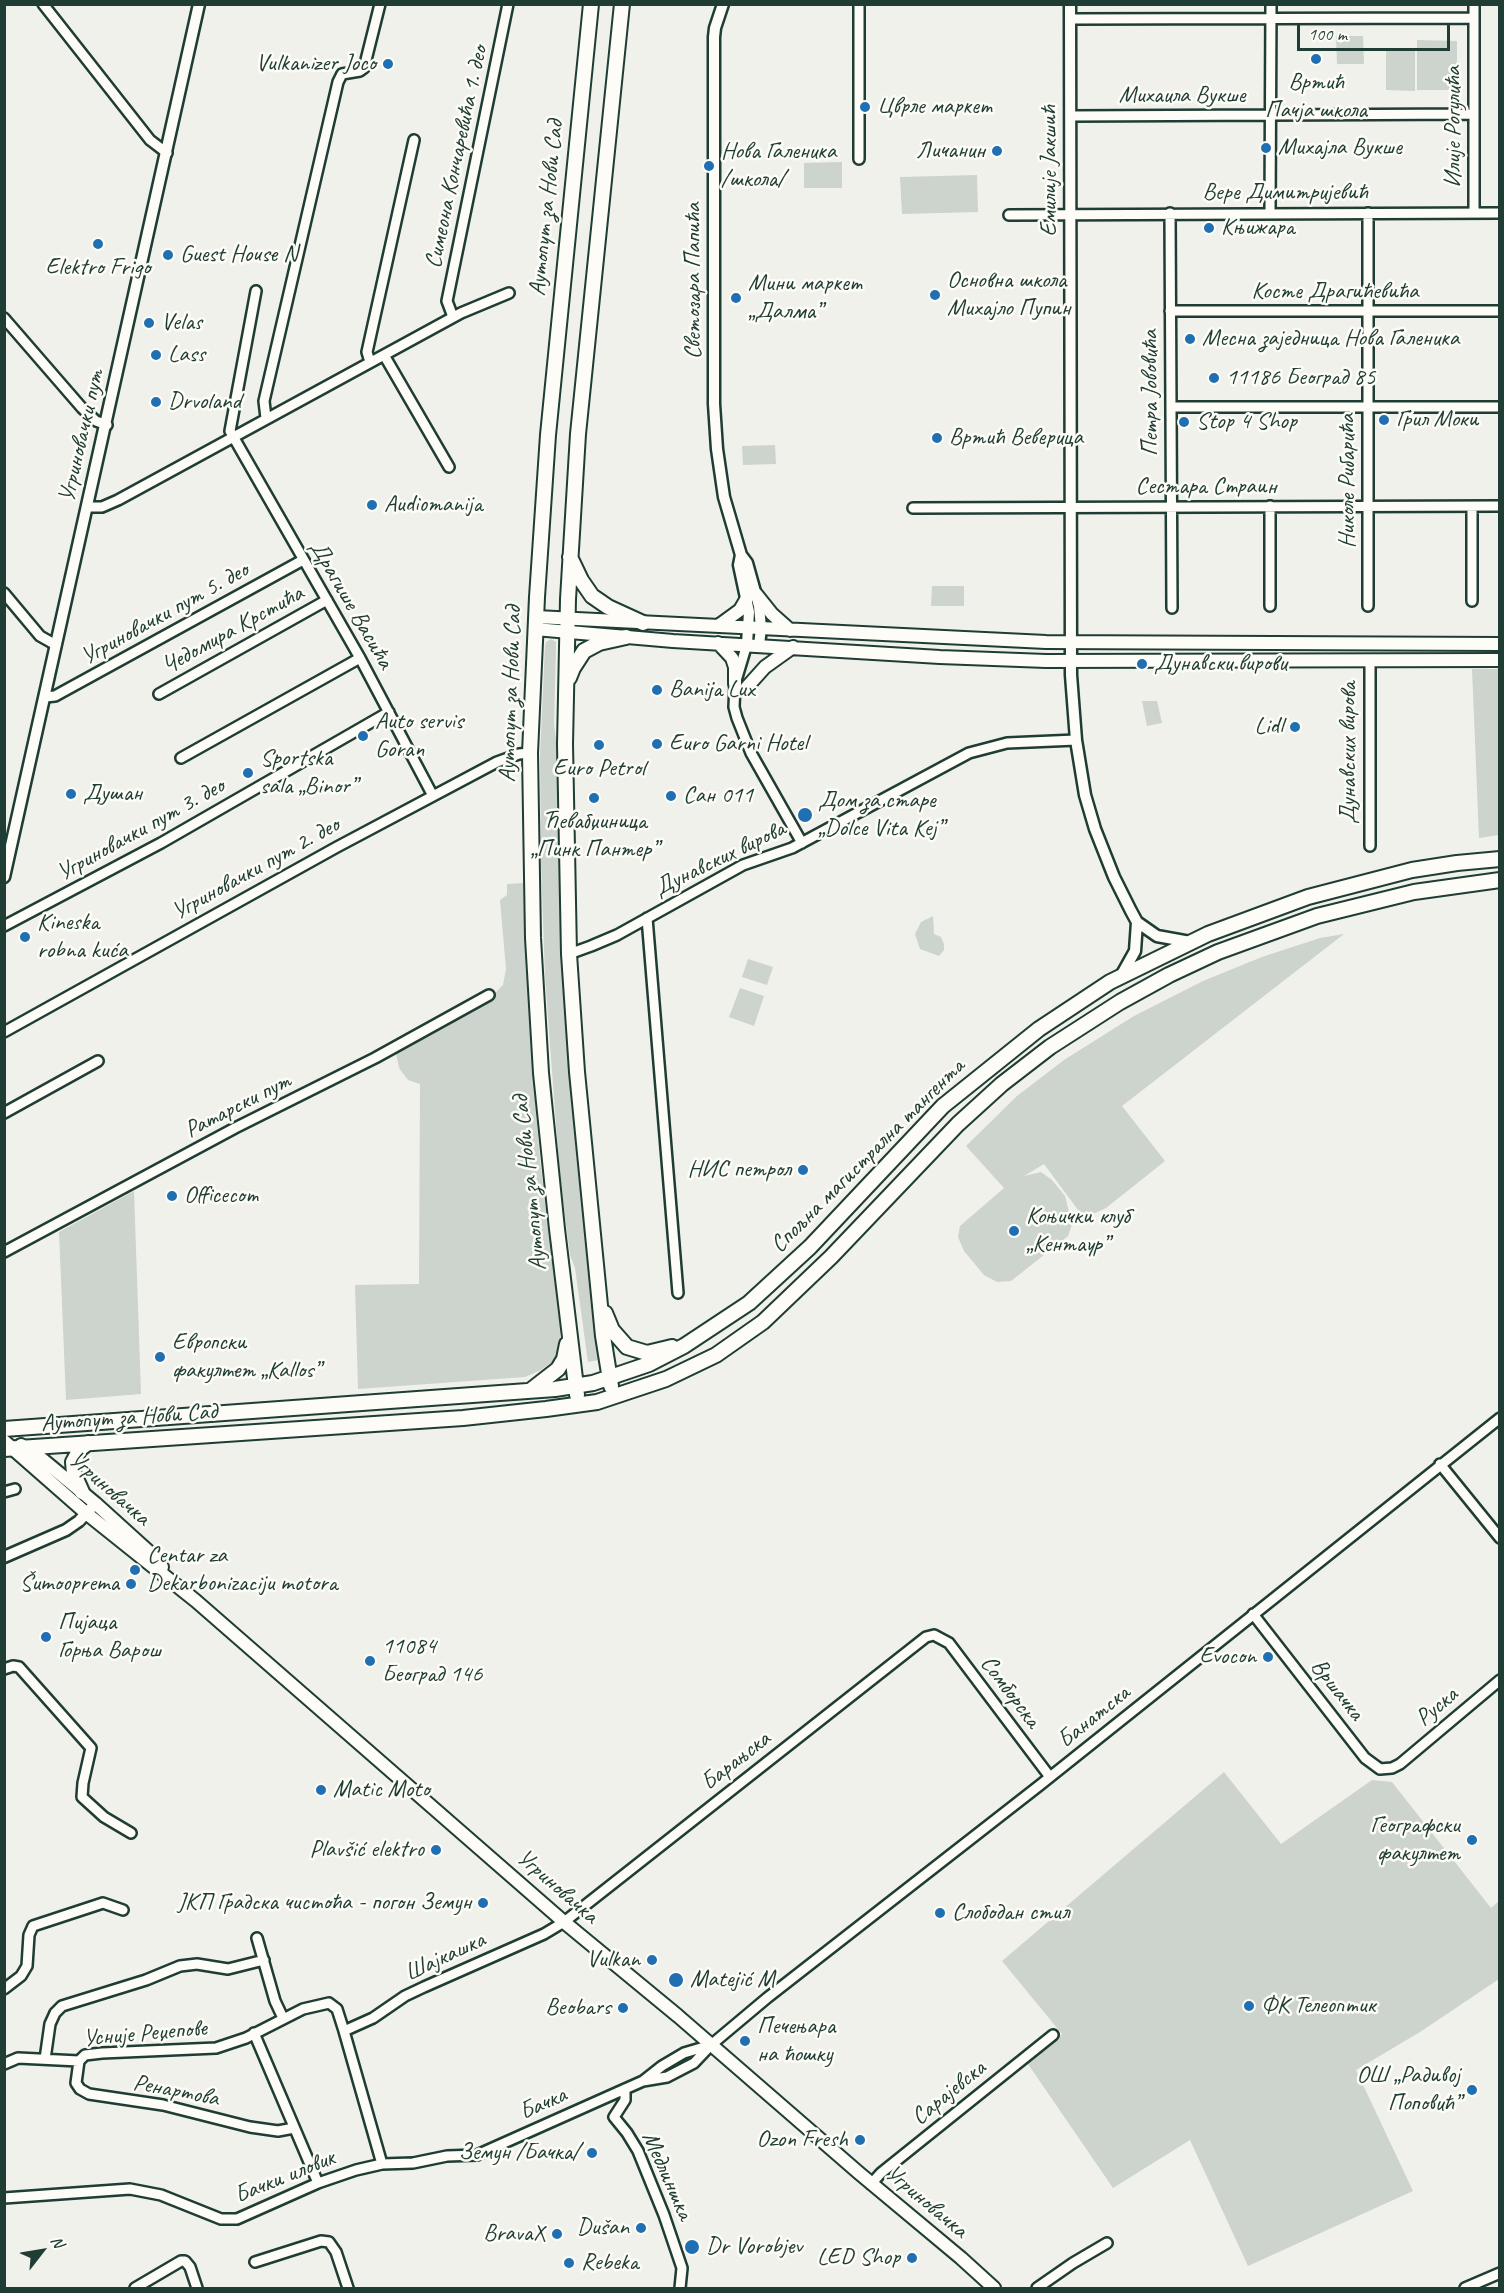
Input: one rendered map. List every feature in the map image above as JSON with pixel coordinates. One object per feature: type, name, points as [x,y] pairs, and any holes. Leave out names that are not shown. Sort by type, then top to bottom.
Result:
[{"type":"main road","name":"Аутопут за Нови Сад","points":[[579,1405],[548,1149],[536,997],[531,877],[530,753],[552,382],[591,4]]},
{"type":"main road","points":[[613,1397],[600,1303],[579,1096],[569,954],[565,701],[569,555],[578,434],[622,4]]},
{"type":"main road","points":[[569,555],[592,596],[608,607],[643,623]]},
{"type":"main road","points":[[718,626],[740,610],[752,596],[790,630]]},
{"type":"main road","points":[[536,623],[643,623],[1071,643],[1500,644]]},
{"type":"main road","points":[[567,624],[626,637],[940,657],[1071,661],[1500,660]]},
{"type":"main road","points":[[565,701],[570,674],[584,651],[606,640],[626,637]]},
{"type":"main road","points":[[717,643],[732,658],[741,686],[793,647]]},
{"type":"main road","name":"Спољна магистрална тангента","points":[[609,1378],[658,1361],[749,1304],[810,1247],[944,1106],[1039,1029],[1120,977],[1190,942],[1250,917],[1308,897],[1375,879],[1457,862],[1500,858]]},
{"type":"main road","name":"Спољна магистрална тангента","points":[[613,1397],[693,1367],[716,1355],[763,1322],[831,1257],[958,1124],[1002,1084],[1050,1047],[1120,1002],[1218,952],[1317,915],[1414,892],[1500,880]]},
{"type":"main road","points":[[600,1303],[617,1338],[633,1351],[655,1352],[697,1337]]},
{"type":"main road","points":[[529,1391],[546,1381],[559,1369],[567,1350],[569,1331]]},
{"type":"main road","name":"Аутопут за Нови Сад","points":[[4,1429],[529,1391],[576,1386],[609,1378]]},
{"type":"main road","name":"Аутопут за Нови Сад","points":[[7,1446],[27,1448],[463,1418],[579,1405],[613,1397]]},
{"type":"main road","name":"Угриновачка","points":[[4,1436],[27,1448],[95,1503],[148,1551],[177,1585]]},
{"type":"main road","points":[[82,1492],[74,1474],[73,1462],[80,1449],[88,1443]]},
{"type":"main road","name":"Угриновачка","points":[[7,1446],[86,1513],[177,1585],[564,1922],[961,2258],[994,2289]]},
{"type":"street","points":[[43,4],[150,140],[167,153]]},
{"type":"street","name":"Угриновачки пут","points":[[4,877],[107,425],[199,4]]},
{"type":"street","points":[[266,418],[264,401],[338,82],[344,73],[360,71],[364,68],[380,4]]},
{"type":"street","name":"Симеона Кончаревића 1. део","points":[[453,317],[447,301],[508,4]]},
{"type":"street","name":"Светозара Папића","points":[[723,4],[714,37],[714,404],[721,486],[741,555],[738,565],[752,596],[755,628],[753,645]]},
{"type":"street","points":[[859,4],[860,159]]},
{"type":"street","name":"Емилије Јакшић","points":[[1071,4],[1071,661]]},
{"type":"street","points":[[1270,213],[1271,4]]},
{"type":"street","name":"Илије Рогулића","points":[[1474,4],[1474,213]]},
{"type":"street","points":[[1071,19],[1474,18]]},
{"type":"street","name":"Михаила Вукше","points":[[1071,116],[1473,114]]},
{"type":"street","name":"Симеона Кончаревића 1. део","points":[[370,362],[367,352],[414,140]]},
{"type":"street","name":"Петра Јововића","points":[[1170,213],[1172,608]]},
{"type":"street","name":"Николе Рибарића","points":[[1368,213],[1368,606]]},
{"type":"street","name":"Вере Димитријевић","points":[[1009,215],[1500,213]]},
{"type":"street","points":[[232,436],[229,427],[256,291]]},
{"type":"street","points":[[88,507],[102,507],[118,500],[453,317],[509,293]]},
{"type":"street","name":"Косте Драгићевића","points":[[1170,311],[1500,311]]},
{"type":"street","points":[[4,318],[82,408],[96,421],[107,425]]},
{"type":"street","points":[[384,355],[449,467]]},
{"type":"street","points":[[1171,407],[1500,407]]},
{"type":"street","name":"Драгише Васића","points":[[232,436],[360,658],[433,796]]},
{"type":"street","points":[[1270,506],[1270,606]]},
{"type":"street","name":"Сестара Страин","points":[[913,508],[1500,506]]},
{"type":"street","points":[[1472,507],[1472,601]]},
{"type":"street","name":"Угриновачки пут 5. део","points":[[45,697],[55,696],[303,560]]},
{"type":"street","points":[[4,593],[40,636],[56,645]]},
{"type":"street","name":"Чедомира Крстића","points":[[159,694],[327,600]]},
{"type":"street","points":[[753,645],[734,707],[748,747],[802,843]]},
{"type":"street","points":[[181,758],[360,658]]},
{"type":"street","points":[[1071,661],[1076,740],[1085,795],[1095,829],[1114,877],[1137,922],[1162,938],[1190,942]]},
{"type":"street","name":"Дунавских вирова","points":[[1370,661],[1370,846]]},
{"type":"street","name":"Угриновачки пут 3. део","points":[[4,926],[161,843],[389,712]]},
{"type":"street","name":"Дунавских вирова","points":[[569,954],[591,946],[647,918],[735,870],[802,843],[957,758],[980,749],[1007,743],[1076,740]]},
{"type":"street","name":"Угриновачки пут 2. део","points":[[4,1032],[122,965],[433,796],[506,758],[530,753]]},
{"type":"street","name":"Дунавских вирова","points":[[647,918],[678,1293]]},
{"type":"street","points":[[1120,977],[1135,951],[1137,922]]},
{"type":"street","name":"Ратарски пут","points":[[4,1252],[235,1128],[375,1058],[489,995]]},
{"type":"street","points":[[4,1113],[98,1061]]},
{"type":"street","name":"Банатска","points":[[711,2045],[767,1998],[1050,1777],[1500,1418]]},
{"type":"street","points":[[1440,1464],[1500,1538]]},
{"type":"street","points":[[4,1492],[15,1489]]},
{"type":"street","points":[[4,1557],[66,1530],[95,1503]]},
{"type":"street","name":"Вршачка","points":[[1253,1614],[1369,1763],[1386,1770],[1400,1764]]},
{"type":"street","name":"Барањска","points":[[564,1922],[926,1637],[934,1635]]},
{"type":"street","name":"Сомборска","points":[[934,1635],[945,1640],[957,1653],[1050,1777]]},
{"type":"street","points":[[4,1669],[19,1667],[91,1748],[82,1797],[104,1817],[131,1833]]},
{"type":"street","name":"Руска","points":[[1400,1764],[1500,1680]]},
{"type":"street","points":[[4,1989],[19,1979],[27,1966],[29,1935],[33,1926],[103,1904],[123,1910]]},
{"type":"street","name":"Шајкашка","points":[[344,2031],[373,2018],[405,1996],[544,1934],[564,1922]]},
{"type":"street","points":[[257,1938],[275,2001],[283,2018]]},
{"type":"street","points":[[45,2059],[50,2024],[55,2013],[63,2006],[146,1980],[180,1966],[197,1964],[228,1969],[264,1960]]},
{"type":"street","name":"Усније Реџепове","points":[[4,2064],[18,2058],[79,2061],[85,2055],[102,2053],[216,2048],[254,2033],[310,2006],[329,2003],[337,2009],[344,2031]]},
{"type":"street","points":[[344,2031],[382,2164]]},
{"type":"street","points":[[254,2033],[318,2183]]},
{"type":"street","name":"Сарајевска","points":[[872,2184],[881,2173],[1053,2035]]},
{"type":"street","name":"Бачка","points":[[477,2155],[643,2081],[684,2053],[711,2045]]},
{"type":"street","name":"Ренартова","points":[[79,2061],[76,2083],[80,2090],[89,2094],[164,2105],[250,2127],[278,2131],[294,2128]]},
{"type":"street","name":"Медлиншка","points":[[624,2089],[625,2100],[614,2117],[638,2151],[664,2215],[683,2275],[680,2289]]},
{"type":"street","name":"Бачки иловик","points":[[4,2198],[130,2189],[161,2195],[227,2220],[242,2217],[318,2183],[356,2170],[382,2164],[413,2163],[456,2155],[477,2155]]},
{"type":"street","points":[[255,2262],[321,2241],[329,2242],[336,2252],[348,2289]]},
{"type":"street","points":[[1037,2289],[1073,2263],[1107,2243]]},
{"type":"street","points":[[135,2289],[181,2261],[185,2261],[190,2267],[197,2289]]},
{"type":"street","points":[[1465,2289],[1500,2273]]},
{"type":"shaded area","points":[[1336,36],[1363,36],[1364,64],[1337,64]]},
{"type":"shaded area","points":[[1417,40],[1457,41],[1457,90],[1417,90]]},
{"type":"shaded area","points":[[1386,49],[1415,49],[1415,91],[1386,90]]},
{"type":"shaded area","points":[[842,162],[842,188],[804,188],[804,163]]},
{"type":"shaded area","points":[[977,175],[978,212],[902,214],[900,177]]},
{"type":"shaded area","points":[[775,445],[776,464],[743,465],[742,446]]},
{"type":"shaded area","points":[[932,586],[964,586],[964,606],[931,606]]},
{"type":"shaded area","points":[[551,639],[556,642],[554,724],[558,756],[559,860],[567,1052],[599,1360],[588,1362],[560,1178],[545,977],[540,755],[545,646],[546,642]]},
{"type":"shaded area","points":[[1472,669],[1500,669],[1499,835],[1479,838]]},
{"type":"shaded area","points":[[1142,701],[1157,701],[1162,723],[1147,726]]},
{"type":"shaded area","points":[[524,883],[530,1033],[540,1161],[561,1328],[559,1348],[553,1361],[541,1370],[525,1377],[358,1389],[355,1285],[419,1284],[420,1084],[408,1080],[399,1068],[396,1053],[496,992],[503,985],[506,969],[500,900],[507,895],[507,884]]},
{"type":"shaded area","points":[[933,916],[934,934],[941,937],[944,944],[944,950],[939,956],[920,949],[915,934],[921,922]]},
{"type":"shaded area","points":[[1344,934],[1122,1106],[1165,1161],[1106,1208],[1084,1218],[1044,1164],[1024,1176],[1041,1172],[1052,1180],[1065,1196],[1072,1224],[1068,1236],[1011,1281],[997,1282],[984,1275],[964,1251],[958,1237],[960,1226],[1004,1188],[966,1146],[1017,1096],[1064,1060],[1134,1016],[1203,981],[1262,957],[1320,938]]},
{"type":"shaded area","points":[[748,959],[773,967],[767,985],[742,977]]},
{"type":"shaded area","points":[[740,988],[764,996],[754,1026],[729,1017]]},
{"type":"shaded area","points":[[134,1191],[141,1394],[66,1400],[59,1232]]},
{"type":"shaded area","name":"ФК Телеоптик","points":[[1224,1772],[1281,1844],[1372,1780],[1392,1782],[1491,1908],[1499,1901],[1499,1979],[1420,2032],[1356,2070],[1413,2191],[1248,2266],[1190,2140],[1113,2188],[1028,2064],[1062,2034],[1002,1961]]},
{"type":"place","name":"Вртић Пачја школа","points":[[1316,59]]},
{"type":"place","name":"Vulkanizer Joco","points":[[388,64]]},
{"type":"place","name":"Цврле маркет","points":[[865,107]]},
{"type":"place","name":"Михајла Вукше","points":[[1266,148]]},
{"type":"place","name":"Личанин","points":[[997,151]]},
{"type":"place","name":"Нова Галеника /школа/","points":[[709,166]]},
{"type":"place","name":"Књижара","points":[[1209,228]]},
{"type":"place","name":"Elektro Frigo","points":[[98,244]]},
{"type":"place","name":"Guest House N","points":[[168,255]]},
{"type":"place","name":"Основна школа Михајло Пупин","points":[[935,295]]},
{"type":"place","name":"Мини маркет „Далма”","points":[[736,298]]},
{"type":"place","name":"Velas","points":[[149,323]]},
{"type":"place","name":"Месна заједница Нова Галеника","points":[[1190,339]]},
{"type":"place","name":"Lass","points":[[156,355]]},
{"type":"place","name":"11186 Београд 85","points":[[1214,378]]},
{"type":"place","name":"Drvoland","points":[[156,402]]},
{"type":"place","name":"Грил Моки","points":[[1384,420]]},
{"type":"place","name":"Stop 4 Shop","points":[[1184,422]]},
{"type":"place","name":"Вртић Веверица","points":[[937,438]]},
{"type":"place","name":"Audiomanija","points":[[372,505]]},
{"type":"place","name":"Дунавски вирови","points":[[1142,664]]},
{"type":"place","name":"Banija Lux","points":[[657,690]]},
{"type":"place","name":"Lidl","points":[[1295,727]]},
{"type":"place","name":"Auto servis Goran","points":[[363,736]]},
{"type":"place","name":"Euro Garni Hotel","points":[[657,744]]},
{"type":"place","name":"Euro Petrol","points":[[599,745]]},
{"type":"place","name":"Sportska sala „Binor”","points":[[248,773]]},
{"type":"place","name":"Душан","points":[[71,794]]},
{"type":"place","name":"Сан 011","points":[[671,796]]},
{"type":"place","name":"Ћевабџиница „Пинк Пантер”","points":[[594,798]]},
{"type":"place","name":"Дом за старе „Dolce Vita Kej”","points":[[805,815]]},
{"type":"place","name":"Kineska robna kuća","points":[[25,937]]},
{"type":"place","name":"НИС петрол","points":[[803,1170]]},
{"type":"place","name":"Officecom","points":[[172,1196]]},
{"type":"place","name":"Коњички клуб „Кентаур”","points":[[1014,1231]]},
{"type":"place","name":"Европски факултет „Kallos”","points":[[160,1357]]},
{"type":"place","name":"Centar za Dekarbonizaciju motora","points":[[135,1570]]},
{"type":"place","name":"Šumooprema","points":[[131,1584]]},
{"type":"place","name":"Пијаца Горња Варош","points":[[46,1637]]},
{"type":"place","name":"Evocon","points":[[1268,1657]]},
{"type":"place","name":"11084 Београд 146","points":[[370,1661]]},
{"type":"place","name":"Matic Moto","points":[[321,1790]]},
{"type":"place","name":"Географски факултет","points":[[1472,1840]]},
{"type":"place","name":"Plavšić elektro","points":[[436,1850]]},
{"type":"place","name":"ЈКП Градска чистоћа - погон Земун","points":[[483,1903]]},
{"type":"place","name":"Слободан стил","points":[[940,1913]]},
{"type":"place","name":"Vulkan","points":[[652,1960]]},
{"type":"place","name":"Matejić M","points":[[676,1980]]},
{"type":"place","name":"ФК Телеоптик","points":[[1249,2006]]},
{"type":"place","name":"Beobars","points":[[623,2008]]},
{"type":"place","name":"Печењара на ћошку","points":[[745,2041]]},
{"type":"place","name":"ОШ „Радивој Поповић”","points":[[1472,2090]]},
{"type":"place","name":"Ozon Fresh","points":[[860,2140]]},
{"type":"place","name":"Земун /Бачка/","points":[[592,2153]]},
{"type":"place","name":"Dušan","points":[[641,2228]]},
{"type":"place","name":"BravaX","points":[[557,2234]]},
{"type":"place","name":"Dr Vorobjev","points":[[692,2247]]},
{"type":"place","name":"LED Shop","points":[[912,2258]]},
{"type":"place","name":"Rebeka","points":[[569,2263]]}]
